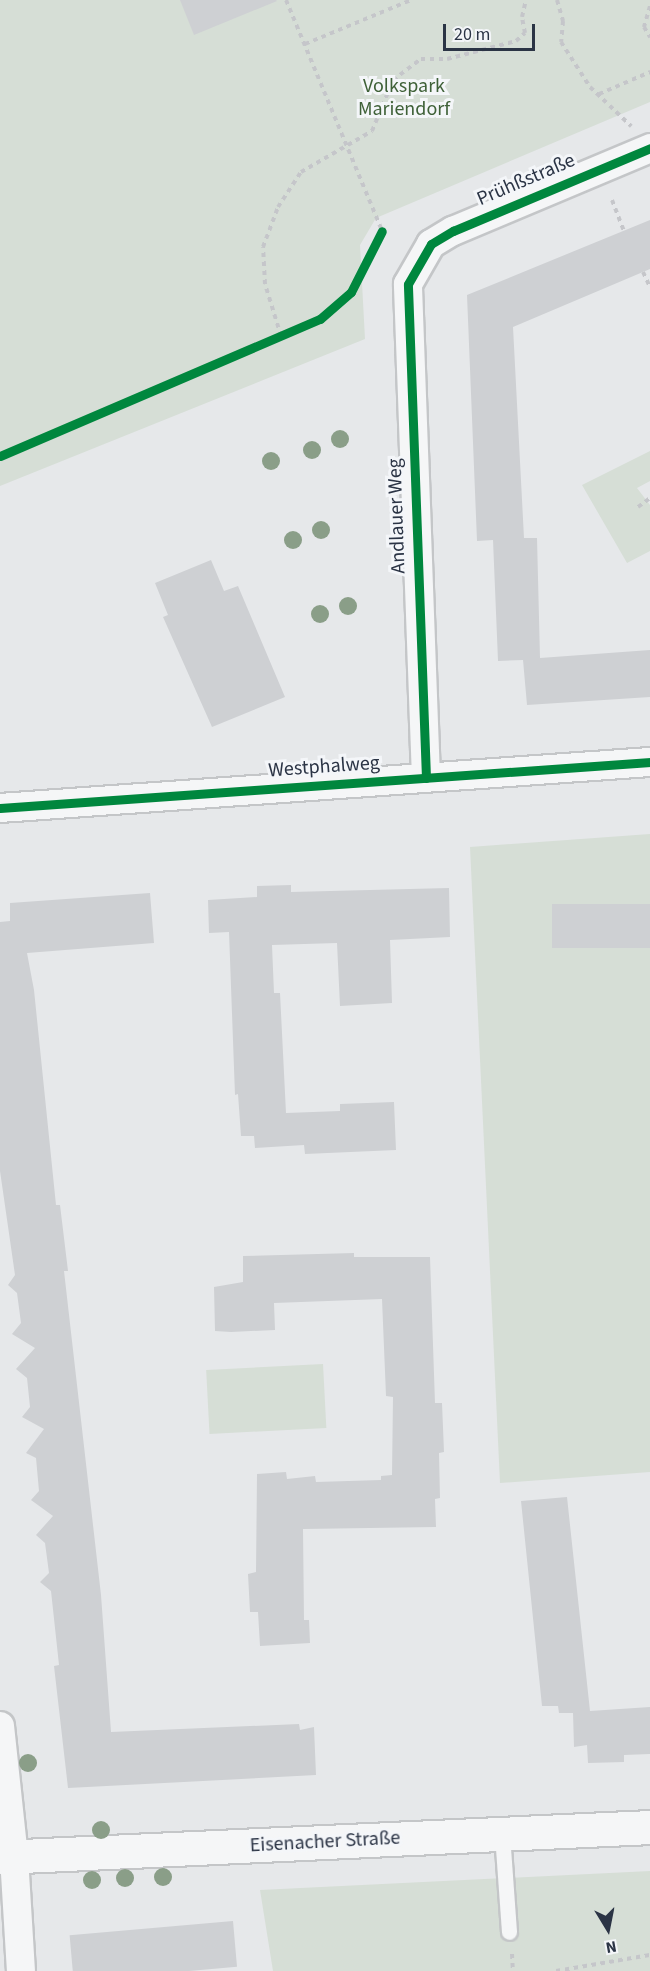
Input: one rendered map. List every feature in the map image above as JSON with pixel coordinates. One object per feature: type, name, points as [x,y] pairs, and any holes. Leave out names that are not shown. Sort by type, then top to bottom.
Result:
[{"type":"street","name":"Prühßstraße","points":[[422,256],[431,244],[453,231],[650,148]]},
{"type":"street","name":"Andlauer Weg","points":[[422,256],[408,284],[407,312],[426,778]]},
{"type":"street","name":"Westphalweg","points":[[0,808],[650,762]]},
{"type":"street","points":[[0,1726],[7,1857],[21,1971]]},
{"type":"street","name":"Eisenacher Straße","points":[[7,1857],[650,1827]]},
{"type":"lane","points":[[502,1834],[509,1932]]},
{"type":"path","points":[[286,0],[382,231]]},
{"type":"path","points":[[305,44],[411,0]]},
{"type":"path","points":[[281,336],[265,284],[264,247],[278,207],[301,172],[372,130],[393,80],[421,59],[447,59],[516,40],[525,33],[522,17],[526,0]]},
{"type":"path","points":[[557,0],[563,21],[561,42],[599,94],[632,126]]},
{"type":"path","points":[[650,6],[644,27],[650,37]]},
{"type":"path","points":[[599,94],[650,72]]},
{"type":"path","points":[[612,200],[624,231]]},
{"type":"path","points":[[643,272],[650,287]]},
{"type":"path","points":[[638,507],[650,498]]},
{"type":"path","points":[[556,1971],[650,1955]]},
{"type":"green space","name":"Volkspark Mariendorf","points":[[0,0],[650,0],[650,102],[376,218],[360,245],[365,339],[0,486]]},
{"type":"green space","points":[[650,451],[650,481],[637,488],[650,505],[650,551],[627,563],[582,485]]},
{"type":"green space","points":[[650,834],[650,1472],[500,1483],[470,847]]},
{"type":"green space","points":[[323,1364],[326,1428],[210,1434],[206,1370]]},
{"type":"green space","points":[[650,1871],[650,1971],[273,1971],[260,1890]]},
{"type":"building","points":[[180,0],[276,0],[277,1],[194,35]]},
{"type":"building","points":[[650,220],[650,269],[513,327],[524,538],[537,538],[540,658],[650,650],[650,697],[527,705],[523,660],[498,661],[493,540],[477,541],[467,295]]},
{"type":"building","points":[[211,560],[224,591],[238,586],[285,697],[212,727],[163,617],[168,615],[155,583]]},
{"type":"building","points":[[291,885],[291,892],[449,888],[450,937],[390,940],[392,1003],[340,1006],[337,943],[272,945],[274,993],[280,993],[286,1113],[340,1111],[340,1104],[394,1102],[396,1150],[305,1154],[304,1145],[255,1148],[254,1136],[241,1136],[238,1094],[235,1095],[229,932],[209,933],[208,900],[257,897],[257,886]]},
{"type":"building","points":[[150,893],[154,943],[27,953],[34,990],[56,1205],[60,1205],[68,1271],[64,1271],[101,1595],[111,1732],[299,1724],[300,1730],[314,1727],[316,1775],[68,1788],[54,1666],[59,1665],[51,1591],[40,1582],[49,1573],[45,1543],[36,1535],[53,1516],[31,1500],[39,1491],[36,1458],[26,1453],[44,1429],[22,1417],[30,1407],[27,1378],[16,1369],[35,1348],[12,1334],[21,1323],[17,1293],[8,1285],[15,1275],[0,1171],[0,922],[10,921],[10,903]]},
{"type":"building","points":[[552,904],[650,904],[650,948],[552,948]]},
{"type":"building","points":[[354,1253],[354,1257],[430,1257],[435,1403],[442,1403],[444,1452],[439,1453],[440,1498],[435,1499],[436,1527],[303,1529],[304,1620],[309,1620],[310,1643],[260,1646],[258,1612],[250,1612],[248,1574],[256,1572],[257,1474],[286,1472],[287,1479],[315,1476],[316,1482],[381,1480],[381,1476],[392,1475],[393,1397],[386,1396],[382,1299],[274,1303],[275,1330],[215,1331],[214,1287],[243,1282],[243,1256]]},
{"type":"building","points":[[567,1497],[590,1711],[650,1707],[650,1754],[624,1755],[624,1762],[588,1763],[587,1745],[574,1747],[573,1713],[559,1713],[558,1706],[542,1706],[521,1501]]},
{"type":"building","points":[[233,1921],[237,1967],[189,1971],[73,1971],[70,1935]]},
{"type":"cycle path","points":[[426,778],[408,284],[431,244],[453,231],[650,148]]},
{"type":"cycle path","points":[[0,456],[320,319],[351,292],[382,231]]},
{"type":"cycle path","points":[[0,808],[650,762]]}]
